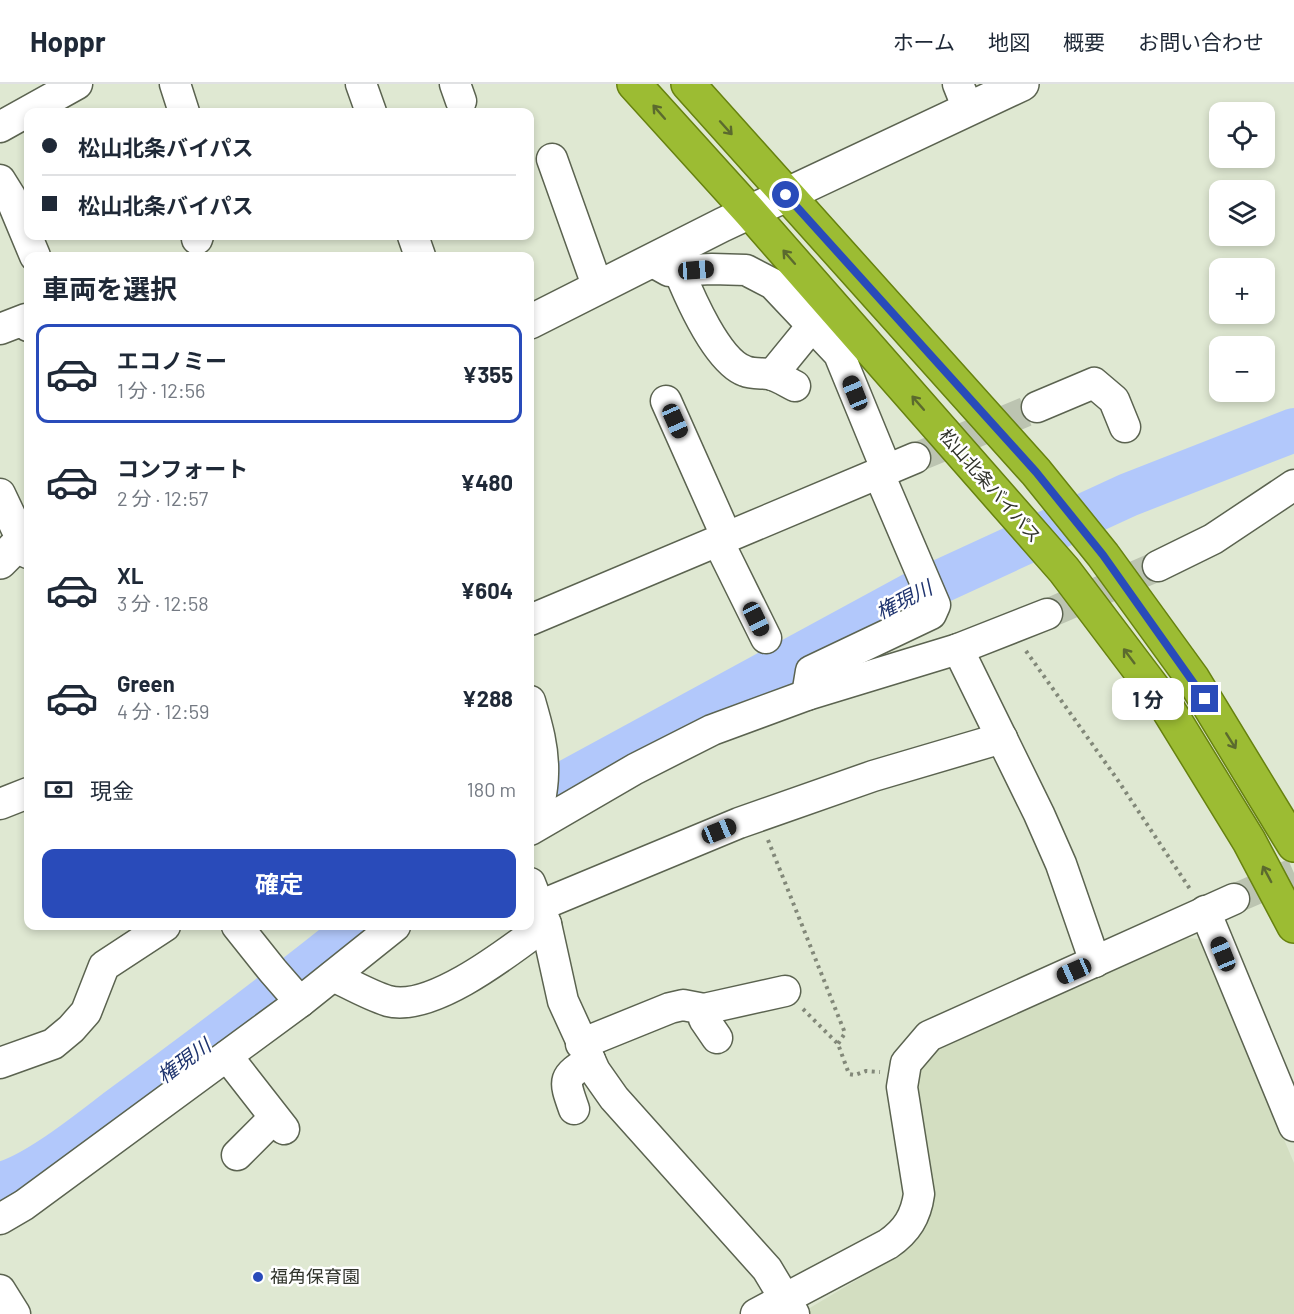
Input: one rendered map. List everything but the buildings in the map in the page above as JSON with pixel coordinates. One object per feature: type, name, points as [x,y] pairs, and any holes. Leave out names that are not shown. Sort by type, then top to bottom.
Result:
[{"type":"highway","name":"松山北条バイパス","points":[[634,84],[750,212],[1064,570],[1163,701],[1249,841],[1294,926]]},
{"type":"highway","points":[[688,84],[1036,472],[1103,555],[1192,678],[1294,845]]},
{"type":"street","points":[[175,84],[183,108]]},
{"type":"street","points":[[361,84],[369,108]]},
{"type":"street","points":[[534,320],[598,288],[665,266],[750,212],[786,195],[963,96],[1022,84]]},
{"type":"street","points":[[29,108],[59,88]]},
{"type":"street","points":[[0,127],[24,111]]},
{"type":"street","points":[[552,159],[598,288]]},
{"type":"street","points":[[0,180],[10,196],[24,231]]},
{"type":"street","points":[[665,266],[746,270],[773,284],[839,354],[920,571],[935,605],[931,614],[812,670],[807,695]]},
{"type":"street","points":[[665,266],[690,300],[719,348],[730,362],[746,372],[783,380],[812,326]]},
{"type":"street","points":[[0,329],[24,320]]},
{"type":"street","points":[[1037,407],[1094,383],[1114,400],[1125,427]]},
{"type":"street","points":[[666,401],[722,540],[766,638]]},
{"type":"street","points":[[534,618],[915,458]]},
{"type":"street","points":[[1158,566],[1213,539],[1294,485]]},
{"type":"street","points":[[0,494],[20,548]]},
{"type":"street","points":[[534,823],[712,730],[807,695],[958,649],[1047,614]]},
{"type":"street","points":[[958,649],[1061,864],[1095,962]]},
{"type":"street","points":[[534,715],[539,732],[543,776],[534,823]]},
{"type":"street","points":[[790,1306],[767,1269],[614,1098],[586,1052],[563,1001],[538,904],[759,816],[873,776],[1002,738]]},
{"type":"street","points":[[0,804],[24,795]]},
{"type":"street","points":[[756,1314],[790,1306],[888,1244],[902,1234],[912,1220],[919,1194],[902,1087],[906,1062],[929,1036],[1234,899]]},
{"type":"street","points":[[1205,911],[1294,1126]]},
{"type":"street","points":[[0,1063],[53,1044],[71,1029],[86,1012],[104,966],[159,930]]},
{"type":"street","points":[[242,930],[273,971],[298,999]]},
{"type":"street","points":[[0,1219],[24,1205],[227,1056],[298,999],[333,976],[389,930]]},
{"type":"street","points":[[333,976],[396,1013],[457,984],[498,959],[519,930]]},
{"type":"street","points":[[574,1108],[566,1086],[568,1076],[586,1052],[670,1008],[683,1005],[704,1009],[785,991]]},
{"type":"street","points":[[704,1009],[704,1019],[717,1038]]},
{"type":"street","points":[[227,1056],[279,1124],[237,1155]]},
{"type":"street","points":[[0,1290],[15,1314]]},
{"type":"path","points":[[1009,629],[1117,779],[1205,911]]},
{"type":"path","points":[[759,816],[845,1033],[838,1044]]},
{"type":"path","points":[[785,991],[838,1044],[849,1074],[855,1075],[866,1071],[904,1074]]},
{"type":"shaded area","points":[[1177,937],[1199,939],[1294,1163],[1294,1314],[810,1314],[808,1309],[909,1249],[931,1201],[916,1092],[921,1066],[941,1045]]},
{"type":"waterway","name":"権現川","points":[[534,800],[911,595],[1128,495],[1294,430]]},
{"type":"waterway","name":"権現川","points":[[0,1184],[45,1163],[78,1140],[240,1019],[354,930]]},
{"type":"tunnel","points":[[915,458],[1037,407]]},
{"type":"tunnel","points":[[1047,614],[1158,566]]},
{"type":"tunnel","points":[[1234,899],[1294,873]]},
{"type":"place","name":"福角保育園","points":[[258,1277]]},
{"type":"route","points":[[786,195],[1036,472],[1103,555],[1205,699]]}]
